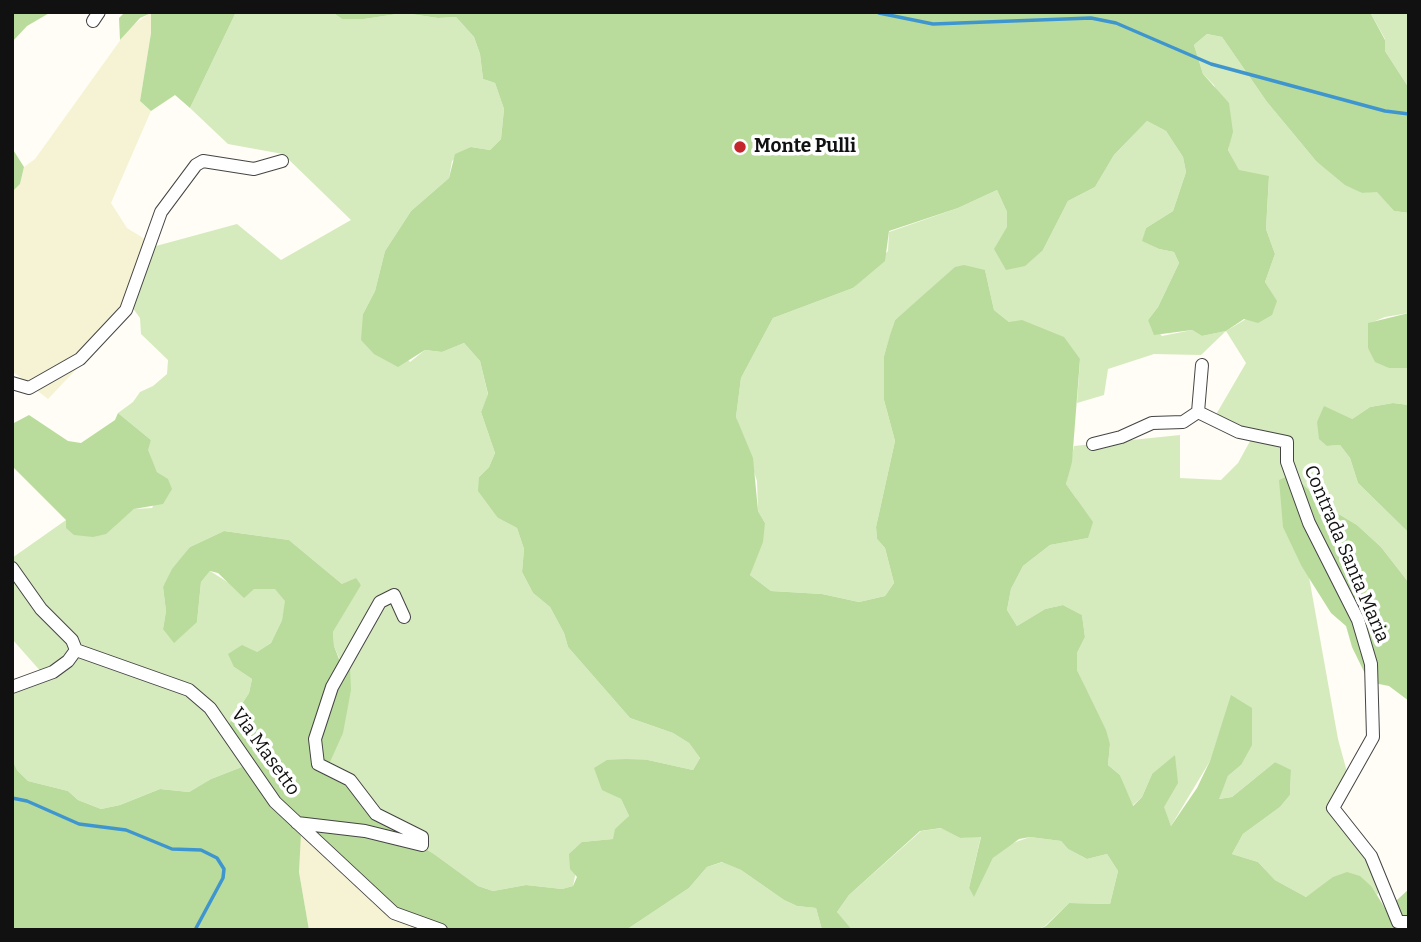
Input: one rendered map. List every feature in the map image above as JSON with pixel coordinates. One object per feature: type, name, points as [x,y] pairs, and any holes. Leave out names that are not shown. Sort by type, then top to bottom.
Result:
[{"type":"street","points":[[12,383],[29,388],[80,359],[126,310],[161,212],[196,165],[204,161],[254,169],[282,161]]},
{"type":"street","points":[[1093,444],[1121,437],[1152,423],[1183,422],[1198,411],[1202,365]]},
{"type":"street","name":"Contrada Santa Maria","points":[[1198,411],[1240,432],[1287,442],[1287,462],[1309,523],[1358,620],[1371,664],[1373,737],[1333,808],[1371,856],[1398,922],[1409,922]]},
{"type":"street","points":[[12,568],[41,610],[72,640],[76,650],[68,661],[52,672],[12,687]]},
{"type":"street","points":[[297,824],[365,831],[422,845],[422,837],[376,814],[350,780],[318,764],[315,739],[332,687],[380,602],[394,595],[404,617]]},
{"type":"street","name":"Via Masetto","points":[[76,650],[189,690],[210,708],[275,802],[297,824],[394,913],[441,930]]},
{"type":"shaded area","points":[[151,12],[151,33],[140,101],[151,111],[111,203],[127,228],[156,246],[108,336],[48,399],[12,371],[12,192],[20,184],[24,167],[35,159],[129,28]]},
{"type":"shaded area","points":[[300,834],[443,930],[309,930],[299,872]]},
{"type":"green space","points":[[12,12],[51,12],[27,26],[12,42]]},
{"type":"green space","points":[[125,12],[236,12],[190,108],[175,95],[151,111],[140,101],[151,33],[151,13],[140,18],[120,40],[119,18]]},
{"type":"green space","points":[[236,12],[332,12],[342,19],[364,19],[404,13],[438,18],[456,17],[474,37],[480,54],[483,79],[495,83],[504,109],[501,139],[490,150],[471,147],[452,161],[449,178],[411,211],[385,251],[375,291],[363,314],[410,362],[425,350],[442,352],[464,343],[480,361],[488,395],[481,412],[495,453],[489,467],[479,477],[498,518],[517,528],[524,549],[522,572],[533,593],[550,607],[568,647],[630,718],[673,733],[689,743],[700,758],[693,770],[648,760],[602,789],[621,799],[629,816],[614,839],[582,842],[573,886],[562,889],[526,885],[493,891],[478,886],[392,828],[325,773],[350,667],[340,660],[334,646],[333,632],[361,584],[342,584],[289,540],[224,531],[190,547],[163,587],[166,611],[163,629],[197,622],[201,582],[210,571],[229,583],[254,589],[276,589],[286,601],[282,620],[271,643],[234,667],[252,679],[249,693],[228,725],[252,763],[211,779],[189,792],[160,789],[120,805],[101,809],[78,800],[68,791],[28,781],[17,770],[12,759],[12,685],[43,674],[12,639],[12,558],[66,520],[121,520],[134,509],[152,508],[167,479],[157,472],[147,450],[151,440],[118,413],[133,402],[140,392],[153,386],[167,374],[168,360],[141,334],[140,318],[127,300],[156,246],[237,224],[281,260],[351,220],[283,154],[228,144],[190,108]]},
{"type":"green space","points":[[332,12],[1370,12],[1385,40],[1385,51],[1409,88],[1409,213],[1394,211],[1377,192],[1362,193],[1345,185],[1316,161],[1267,102],[1222,37],[1207,34],[1194,45],[1203,74],[1229,103],[1233,132],[1228,150],[1239,170],[1269,176],[1266,229],[1275,254],[1265,282],[1277,301],[1272,315],[1258,323],[1244,319],[1226,331],[1202,336],[1192,330],[1154,335],[1148,320],[1158,307],[1179,263],[1174,252],[1142,241],[1146,228],[1173,211],[1186,172],[1183,157],[1166,131],[1147,121],[1114,155],[1095,187],[1068,201],[1043,250],[1025,266],[1006,270],[994,249],[1007,227],[1007,212],[997,190],[958,208],[889,231],[885,261],[853,288],[773,318],[741,378],[736,417],[753,458],[758,511],[765,523],[763,542],[750,575],[771,591],[822,594],[859,602],[885,596],[894,583],[885,548],[877,539],[876,527],[895,441],[884,400],[884,356],[890,335],[895,320],[955,267],[964,265],[985,270],[994,310],[1009,322],[1022,320],[1064,337],[1080,359],[1072,462],[1066,484],[1093,522],[1088,538],[1050,545],[1023,566],[1011,589],[1007,610],[1017,626],[1045,609],[1063,605],[1082,615],[1085,637],[1077,653],[1077,670],[1106,730],[1110,744],[1108,765],[1120,775],[1133,806],[1142,797],[1152,774],[1175,755],[1178,783],[1164,807],[1171,826],[1197,788],[1210,761],[1231,695],[1252,708],[1252,745],[1241,765],[1228,776],[1219,799],[1232,797],[1275,762],[1291,770],[1290,795],[1280,807],[1243,834],[1232,854],[1258,862],[1275,880],[1306,897],[1333,877],[1347,872],[1360,876],[1372,887],[1386,910],[1409,889],[1409,930],[1037,930],[1046,926],[1069,903],[1110,904],[1118,871],[1107,854],[1087,859],[1068,849],[1061,841],[1030,837],[1019,839],[993,858],[974,897],[969,888],[981,837],[960,838],[941,828],[920,831],[849,895],[837,912],[852,930],[822,930],[816,908],[797,906],[784,900],[741,870],[722,862],[707,867],[689,888],[626,930],[443,930],[395,912],[301,834],[299,872],[309,930],[12,930],[12,759],[17,770],[28,781],[68,791],[78,800],[101,809],[120,805],[160,789],[189,792],[211,779],[252,763],[228,725],[249,693],[252,679],[234,667],[228,654],[242,645],[257,652],[271,643],[282,620],[285,601],[275,589],[254,589],[244,598],[218,573],[210,571],[201,582],[197,622],[174,643],[163,629],[166,611],[163,587],[172,569],[190,547],[224,531],[289,540],[342,584],[356,578],[361,585],[333,632],[339,659],[350,667],[351,690],[343,733],[325,773],[346,783],[392,828],[478,886],[493,891],[526,885],[562,889],[573,886],[577,877],[570,869],[569,854],[582,842],[613,839],[615,829],[629,816],[621,799],[602,790],[594,768],[607,760],[626,759],[648,760],[693,770],[700,758],[689,743],[673,733],[630,718],[568,647],[550,607],[533,593],[522,572],[524,549],[517,528],[498,518],[478,491],[479,477],[489,467],[495,453],[481,412],[488,394],[480,361],[464,343],[442,352],[425,350],[398,367],[374,354],[361,340],[363,314],[375,291],[385,251],[411,211],[449,178],[455,154],[471,147],[490,150],[501,139],[504,109],[495,83],[483,79],[480,54],[474,37],[456,17],[438,18],[404,13],[364,19],[342,19]]},
{"type":"green space","points":[[1370,12],[1409,12],[1409,88],[1385,51],[1385,39]]},
{"type":"green space","points":[[1207,34],[1222,37],[1267,102],[1316,161],[1362,193],[1377,191],[1394,211],[1409,213],[1409,313],[1385,317],[1368,324],[1368,348],[1389,368],[1409,368],[1409,405],[1393,403],[1370,407],[1352,419],[1327,446],[1340,445],[1350,458],[1358,483],[1409,533],[1409,583],[1381,547],[1357,525],[1327,507],[1292,474],[1302,567],[1309,577],[1338,739],[1350,783],[1333,798],[1380,861],[1383,886],[1377,895],[1372,887],[1319,888],[1306,897],[1275,880],[1258,862],[1232,854],[1243,834],[1280,807],[1290,795],[1291,771],[1275,762],[1232,797],[1218,799],[1228,776],[1241,765],[1232,696],[1210,761],[1171,826],[1163,807],[1177,783],[1152,774],[1142,797],[1132,806],[1120,775],[1108,765],[1110,744],[1077,670],[1077,653],[1085,637],[1082,615],[1063,605],[1045,609],[1017,626],[1007,610],[1011,589],[1023,566],[1050,545],[1088,538],[1076,498],[1066,484],[1074,446],[1180,435],[1180,478],[1221,480],[1238,463],[1254,434],[1214,418],[1246,363],[1226,331],[1276,301],[1265,282],[1275,254],[1266,229],[1269,177],[1239,171],[1228,150],[1232,132],[1214,85],[1203,74],[1194,45]]},
{"type":"green space","points":[[1147,121],[1166,131],[1183,157],[1186,172],[1173,211],[1146,228],[1143,241],[1159,249],[1174,252],[1179,263],[1158,307],[1148,320],[1162,336],[1192,330],[1202,336],[1226,331],[1201,355],[1154,354],[1108,369],[1104,395],[1077,403],[1080,359],[1009,322],[994,310],[985,270],[922,297],[895,320],[884,356],[884,400],[895,441],[876,527],[877,539],[885,548],[894,583],[885,596],[859,602],[822,594],[771,591],[750,575],[765,523],[758,511],[757,481],[736,417],[741,378],[773,318],[853,288],[888,251],[889,232],[958,208],[997,190],[1007,212],[1007,227],[1043,250],[1068,201],[1095,187],[1114,155]]},
{"type":"green space","points":[[12,148],[24,167],[20,184],[12,192]]},
{"type":"green space","points":[[1409,313],[1409,368],[1389,368],[1375,362],[1368,348],[1368,323]]},
{"type":"green space","points":[[1393,403],[1409,405],[1409,533],[1358,483],[1350,458],[1340,445],[1327,446],[1319,439],[1317,422],[1324,406],[1352,419],[1370,407]]},
{"type":"green space","points":[[118,413],[151,440],[148,450],[157,472],[168,479],[172,489],[163,504],[134,509],[106,534],[93,537],[74,535],[66,528],[66,520],[12,466],[12,424],[29,415],[68,441],[81,443],[115,420]]},
{"type":"green space","points":[[1292,474],[1327,507],[1357,525],[1381,547],[1409,583],[1409,701],[1389,686],[1369,682],[1352,647],[1346,626],[1331,613],[1302,567],[1283,527],[1279,480]]},
{"type":"green space","points":[[942,828],[960,838],[981,836],[969,888],[974,896],[993,858],[1010,844],[1030,837],[1061,841],[1068,849],[1087,859],[1107,854],[1118,871],[1110,904],[1069,903],[1045,926],[1037,930],[849,929],[837,912],[849,895],[921,831]]},
{"type":"green space","points":[[723,862],[741,870],[784,900],[797,906],[816,908],[822,930],[626,930],[689,888],[707,867]]},
{"type":"waterway","points":[[879,13],[933,24],[1091,18],[1116,23],[1211,64],[1385,111],[1409,114]]},
{"type":"waterway","points":[[12,798],[27,801],[79,824],[126,830],[172,849],[201,850],[217,858],[224,869],[223,878],[195,930]]},
{"type":"place","name":"Monte Pulli","points":[[740,147]]}]
